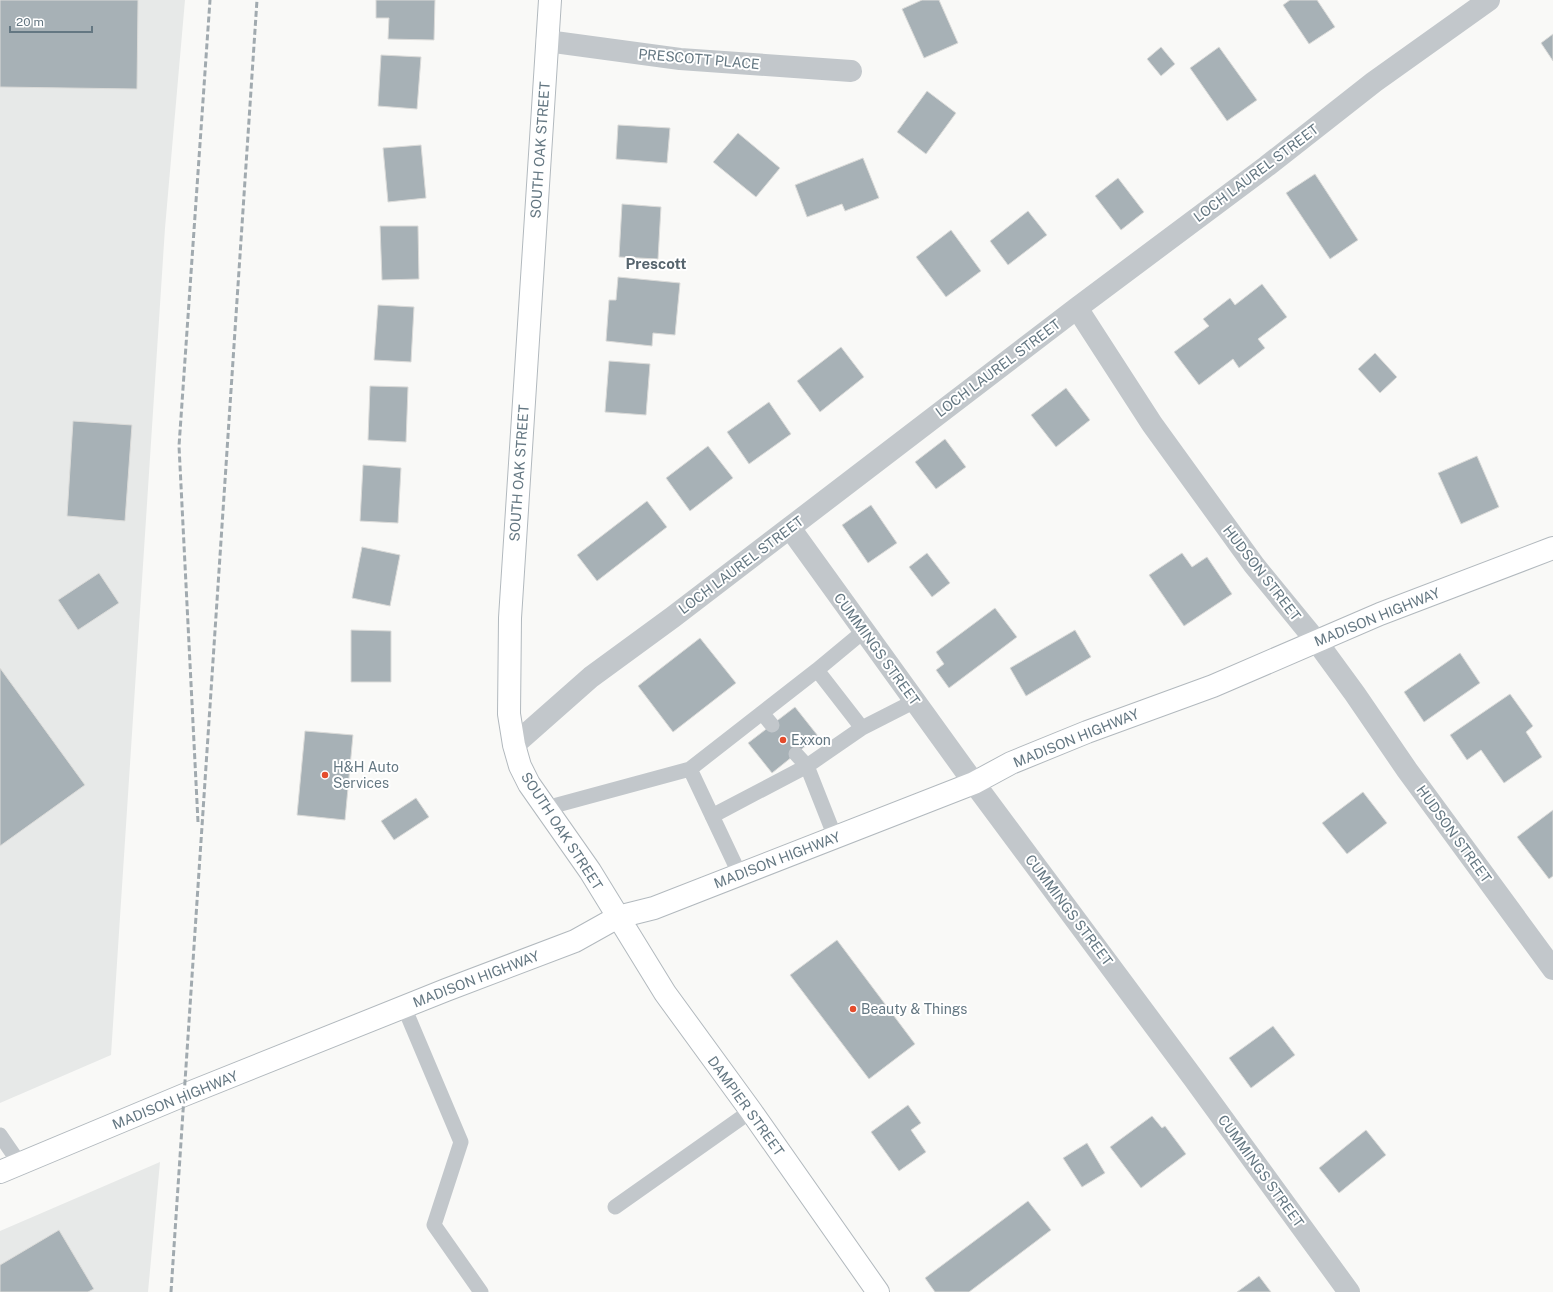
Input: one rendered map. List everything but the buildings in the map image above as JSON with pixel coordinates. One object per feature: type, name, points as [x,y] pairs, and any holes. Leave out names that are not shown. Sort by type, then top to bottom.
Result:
[{"type":"main road","name":"SOUTH OAK STREET","points":[[550,0],[510,618],[508,714],[520,766],[529,784],[590,871],[618,917]]},
{"type":"main road","name":"MADISON HIGHWAY","points":[[0,1172],[404,1007],[575,941],[618,917],[654,908],[974,783],[1012,763],[1087,732],[1213,686],[1380,614],[1553,548]]},
{"type":"main road","name":"DAMPIER STREET","points":[[618,917],[664,993],[751,1111],[878,1292]]},
{"type":"street","name":"LOCH LAUREL STREET","points":[[514,745],[591,677],[790,528],[1077,308],[1267,166],[1374,82],[1489,0]]},
{"type":"street","name":"PRESCOTT PLACE","points":[[547,41],[680,59],[851,71]]},
{"type":"street","name":"HUDSON STREET","points":[[1077,308],[1152,424],[1254,566],[1317,642],[1407,770],[1553,969]]},
{"type":"street","name":"CUMMINGS STREET","points":[[790,528],[974,783],[1194,1079],[1349,1292]]},
{"type":"lane","points":[[546,808],[690,769],[817,670],[864,631]]},
{"type":"lane","points":[[817,670],[862,728]]},
{"type":"lane","points":[[712,816],[807,766],[862,728],[915,701]]},
{"type":"lane","points":[[762,713],[772,725]]},
{"type":"lane","points":[[796,754],[807,766],[835,837]]},
{"type":"lane","points":[[690,769],[740,875]]},
{"type":"lane","points":[[404,1007],[461,1142],[434,1225],[481,1292]]},
{"type":"lane","points":[[615,1207],[751,1111]]},
{"type":"lane","points":[[0,1135],[20,1164]]},
{"type":"shaded area","points":[[0,0],[185,0],[165,228],[111,1055],[0,1103]]},
{"type":"shaded area","points":[[160,1162],[148,1292],[0,1292],[0,1231]]},
{"type":"railway","points":[[198,822],[179,446],[210,0]]},
{"type":"railway","points":[[171,1292],[257,0]]},
{"type":"place","name":"Exxon","points":[[783,740]]},
{"type":"place","name":"H&H Auto Services","points":[[325,775]]},
{"type":"place","name":"Beauty & Things","points":[[853,1009]]},
{"type":"district","name":"Prescott","points":[[656,263]]}]
